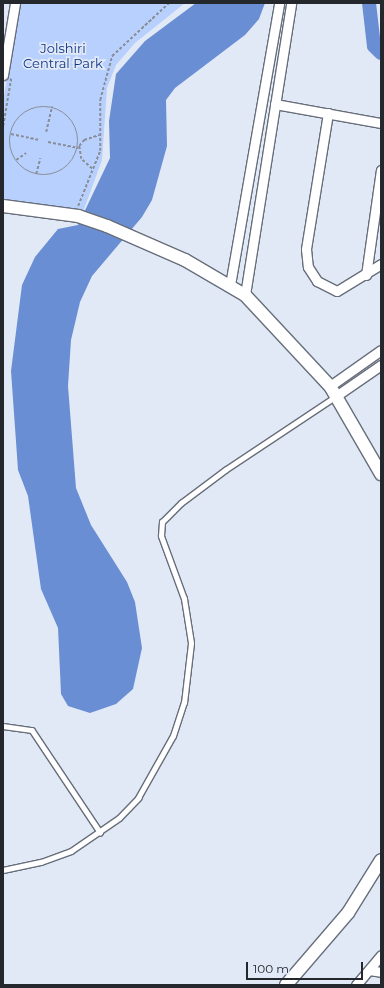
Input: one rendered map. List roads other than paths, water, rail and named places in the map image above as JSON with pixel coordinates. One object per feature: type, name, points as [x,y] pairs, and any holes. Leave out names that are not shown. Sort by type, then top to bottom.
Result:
[{"type":"street","points":[[3,75],[15,3]]},
{"type":"street","points":[[230,285],[278,3]]},
{"type":"street","points":[[245,295],[291,3]]},
{"type":"street","points":[[275,104],[381,123]]},
{"type":"street","points":[[328,113],[306,259],[312,276],[330,289],[344,289],[381,264]]},
{"type":"street","points":[[366,275],[381,170]]},
{"type":"street","points":[[3,206],[78,211],[133,236],[230,285],[245,295],[333,391],[381,474]]},
{"type":"street","points":[[333,391],[381,350]]},
{"type":"street","points":[[333,391],[381,365]]},
{"type":"street","points":[[286,985],[348,913],[381,860]]},
{"type":"street","points":[[356,985],[381,955]]},
{"type":"street","points":[[369,970],[381,972]]},
{"type":"lane","points":[[3,870],[41,862],[71,851],[100,832],[138,798],[169,743],[184,703],[190,669],[190,628],[180,583],[161,536],[162,522],[181,502],[333,391]]},
{"type":"lane","points":[[3,726],[32,730],[100,832]]},
{"type":"waterway","points":[[369,3],[374,46],[381,53]]},
{"type":"park label","name":"Jolshiri Central Park","points":[[63,56]]}]
